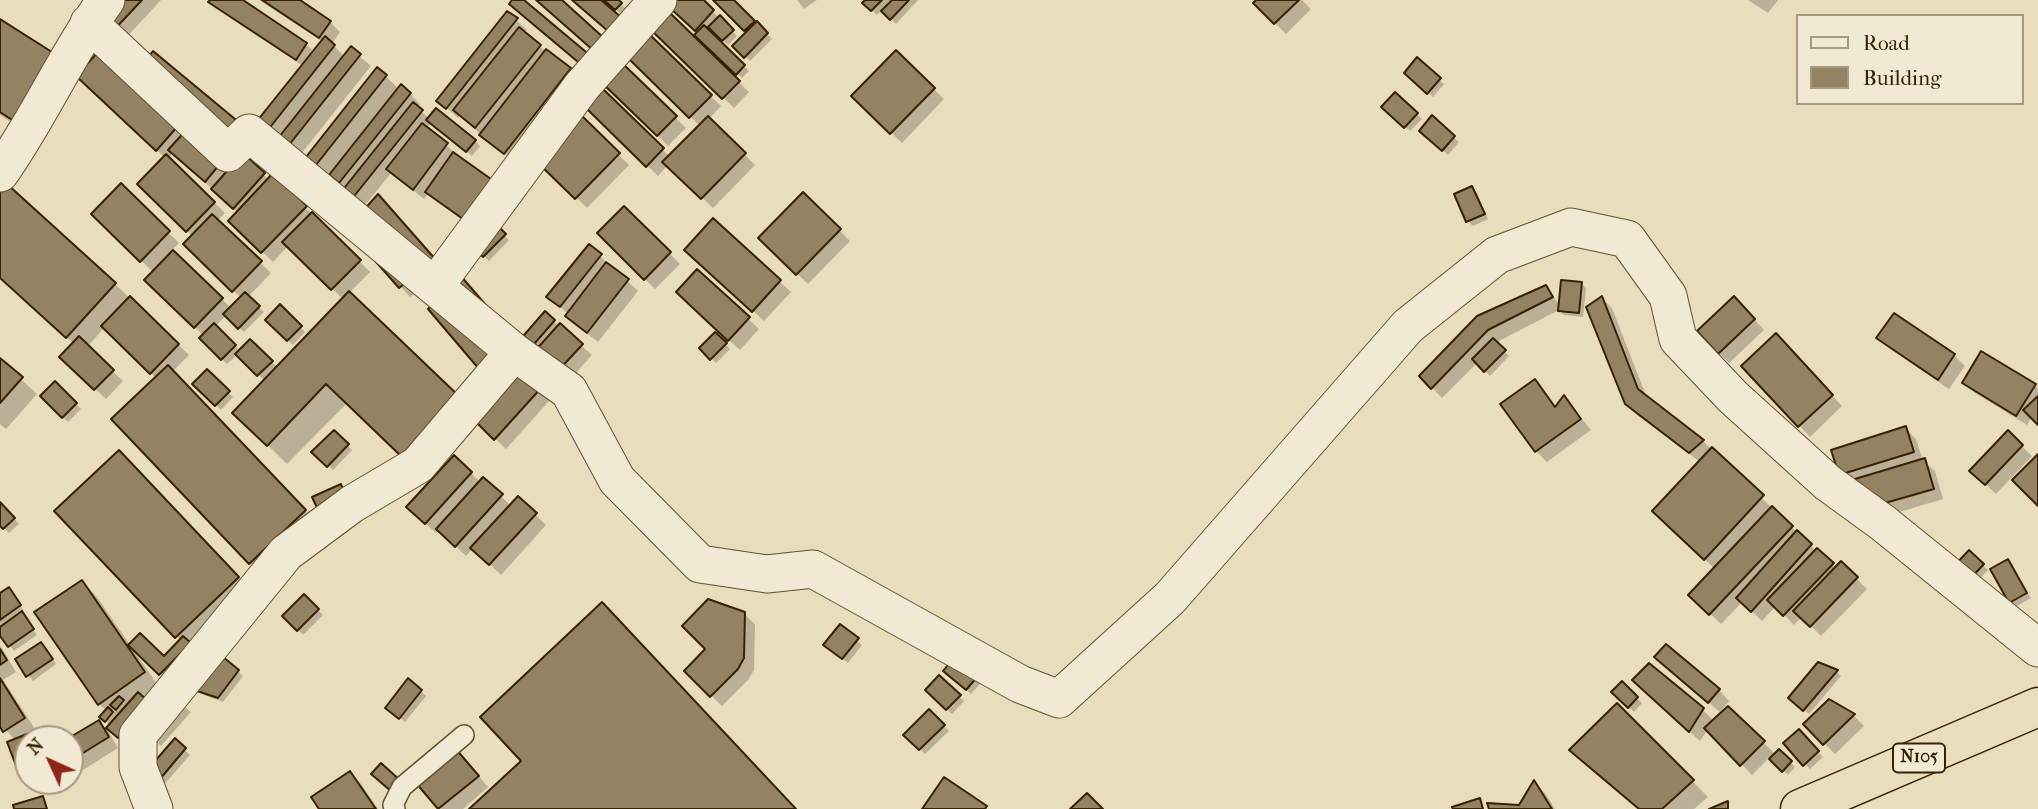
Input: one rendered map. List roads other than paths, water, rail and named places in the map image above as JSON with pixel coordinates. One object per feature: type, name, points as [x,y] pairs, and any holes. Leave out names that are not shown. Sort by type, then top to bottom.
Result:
[{"type":"highway","name":"N105","points":[[1800,809],[2038,706]]},
{"type":"street","points":[[435,286],[582,86],[658,0]]},
{"type":"street","points":[[0,173],[18,148],[98,11],[228,153],[249,133],[514,352],[569,391],[617,480],[700,564],[767,574],[813,569],[1020,684],[1059,699],[1170,598],[1408,326],[1497,255],[1571,227],[1627,239],[1668,296],[1678,340],[1733,397],[1828,483],[1883,523],[2038,648]]},
{"type":"street","points":[[155,809],[138,767],[138,735],[144,727],[286,553],[352,504],[418,465],[514,352]]},
{"type":"lane","points":[[395,809],[393,805],[402,787],[464,735]]}]
